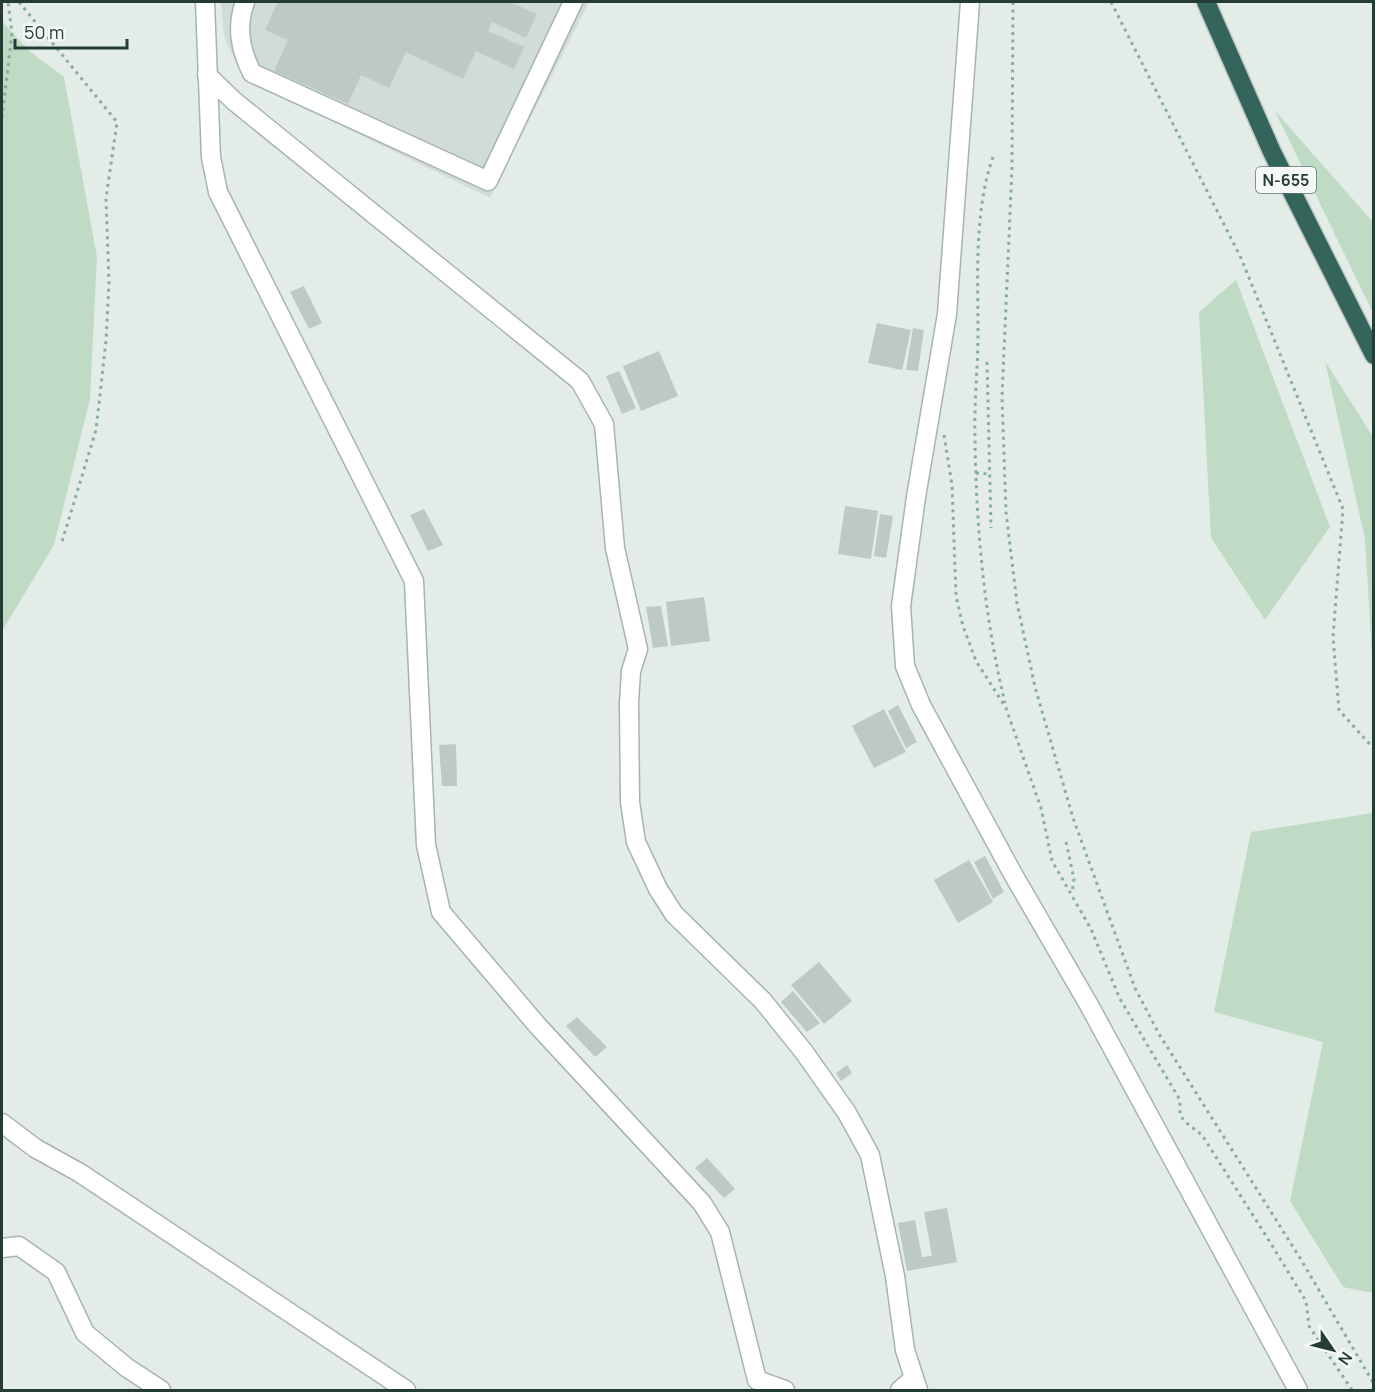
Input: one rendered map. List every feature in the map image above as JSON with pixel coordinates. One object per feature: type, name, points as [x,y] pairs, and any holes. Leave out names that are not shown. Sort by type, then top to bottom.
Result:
[{"type":"highway","name":"N-655","points":[[1206,2],[1272,152],[1374,354]]},
{"type":"lane","points":[[205,2],[211,157],[218,192],[414,581],[426,845],[441,912],[537,1025],[702,1203],[720,1232],[758,1387],[785,1390]]},
{"type":"lane","points":[[244,2],[239,18],[242,52],[252,73],[488,181],[573,2]]},
{"type":"lane","points":[[970,2],[948,314],[916,497],[901,606],[905,666],[921,705],[1014,876],[1089,1005],[1298,1390]]},
{"type":"lane","points":[[207,75],[234,101],[580,381],[604,424],[615,549],[638,649],[631,671],[628,703],[630,792],[636,842],[658,889],[674,914],[763,1001],[804,1052],[846,1113],[870,1155],[895,1276],[905,1350],[916,1384],[900,1390]]},
{"type":"lane","points":[[2,1123],[34,1148],[80,1173],[406,1390]]},
{"type":"lane","points":[[2,1248],[19,1246],[56,1272],[85,1333],[126,1367],[161,1390]]},
{"type":"path","points":[[2,118],[12,33],[9,2]]},
{"type":"path","points":[[19,2],[117,122],[106,198],[110,283],[96,430],[61,545]]},
{"type":"path","points":[[1013,2],[1012,168],[1002,408],[1005,513],[1017,603],[1035,687],[1077,828],[1135,988],[1159,1034],[1300,1258],[1374,1384]]},
{"type":"path","points":[[1111,2],[1242,258],[1343,509],[1333,637],[1339,710],[1374,749]]},
{"type":"path","points":[[993,157],[985,180],[979,259],[976,473],[988,619],[1006,708],[1041,808],[1052,861],[1091,929],[1120,999],[1180,1100],[1180,1114],[1184,1121],[1202,1135],[1269,1239],[1306,1301],[1309,1326],[1352,1390]]},
{"type":"path","points":[[987,362],[991,528]]},
{"type":"path","points":[[943,425],[952,486],[956,596],[963,626],[976,661],[1006,708]]},
{"type":"path","points":[[976,473],[988,474]]},
{"type":"path","points":[[1066,842],[1074,879],[1071,893]]},
{"type":"shaded area","points":[[221,2],[589,2],[490,198],[243,78],[224,36]]},
{"type":"green space","points":[[2,21],[28,50],[64,77],[97,257],[90,399],[54,545],[2,631]]},
{"type":"green space","points":[[1275,111],[1373,222],[1373,313]]},
{"type":"green space","points":[[1236,280],[1330,527],[1265,620],[1211,538],[1199,312]]},
{"type":"green space","points":[[1325,361],[1373,437],[1373,672],[1365,539]]},
{"type":"green space","points":[[1374,813],[1373,1293],[1343,1287],[1290,1201],[1323,1042],[1214,1012],[1251,832]]},
{"type":"building","points":[[278,2],[510,2],[537,14],[526,38],[492,22],[488,31],[524,47],[514,69],[476,51],[463,79],[406,52],[389,88],[361,75],[348,104],[274,71],[288,40],[265,30]]},
{"type":"building","points":[[304,286],[322,323],[309,329],[290,292]]},
{"type":"building","points":[[877,323],[911,330],[902,370],[868,363]]},
{"type":"building","points":[[913,328],[924,330],[918,371],[906,370]]},
{"type":"building","points":[[659,351],[678,396],[641,411],[623,366]]},
{"type":"building","points":[[619,371],[636,408],[622,414],[606,376]]},
{"type":"building","points":[[845,506],[878,511],[871,559],[838,554]]},
{"type":"building","points":[[424,509],[443,545],[428,551],[410,515]]},
{"type":"building","points":[[880,514],[893,516],[886,558],[874,556]]},
{"type":"building","points":[[704,597],[710,641],[671,646],[666,602]]},
{"type":"building","points":[[661,606],[668,646],[653,648],[646,607]]},
{"type":"building","points":[[898,705],[917,742],[906,748],[888,711]]},
{"type":"building","points":[[884,709],[906,752],[874,768],[852,726]]},
{"type":"building","points":[[456,744],[457,786],[442,786],[439,745]]},
{"type":"building","points":[[985,856],[1004,892],[993,899],[974,862]]},
{"type":"building","points":[[969,860],[993,902],[958,923],[934,880]]},
{"type":"building","points":[[819,962],[852,1001],[824,1024],[791,985]]},
{"type":"building","points":[[793,991],[820,1023],[807,1032],[781,1002]]},
{"type":"building","points":[[577,1017],[607,1047],[595,1057],[566,1026]]},
{"type":"building","points":[[847,1065],[852,1073],[841,1081],[836,1073]]},
{"type":"building","points":[[707,1158],[735,1189],[724,1198],[695,1168]]},
{"type":"building","points":[[947,1208],[957,1262],[907,1271],[898,1223],[915,1220],[922,1257],[932,1256],[924,1212]]}]
